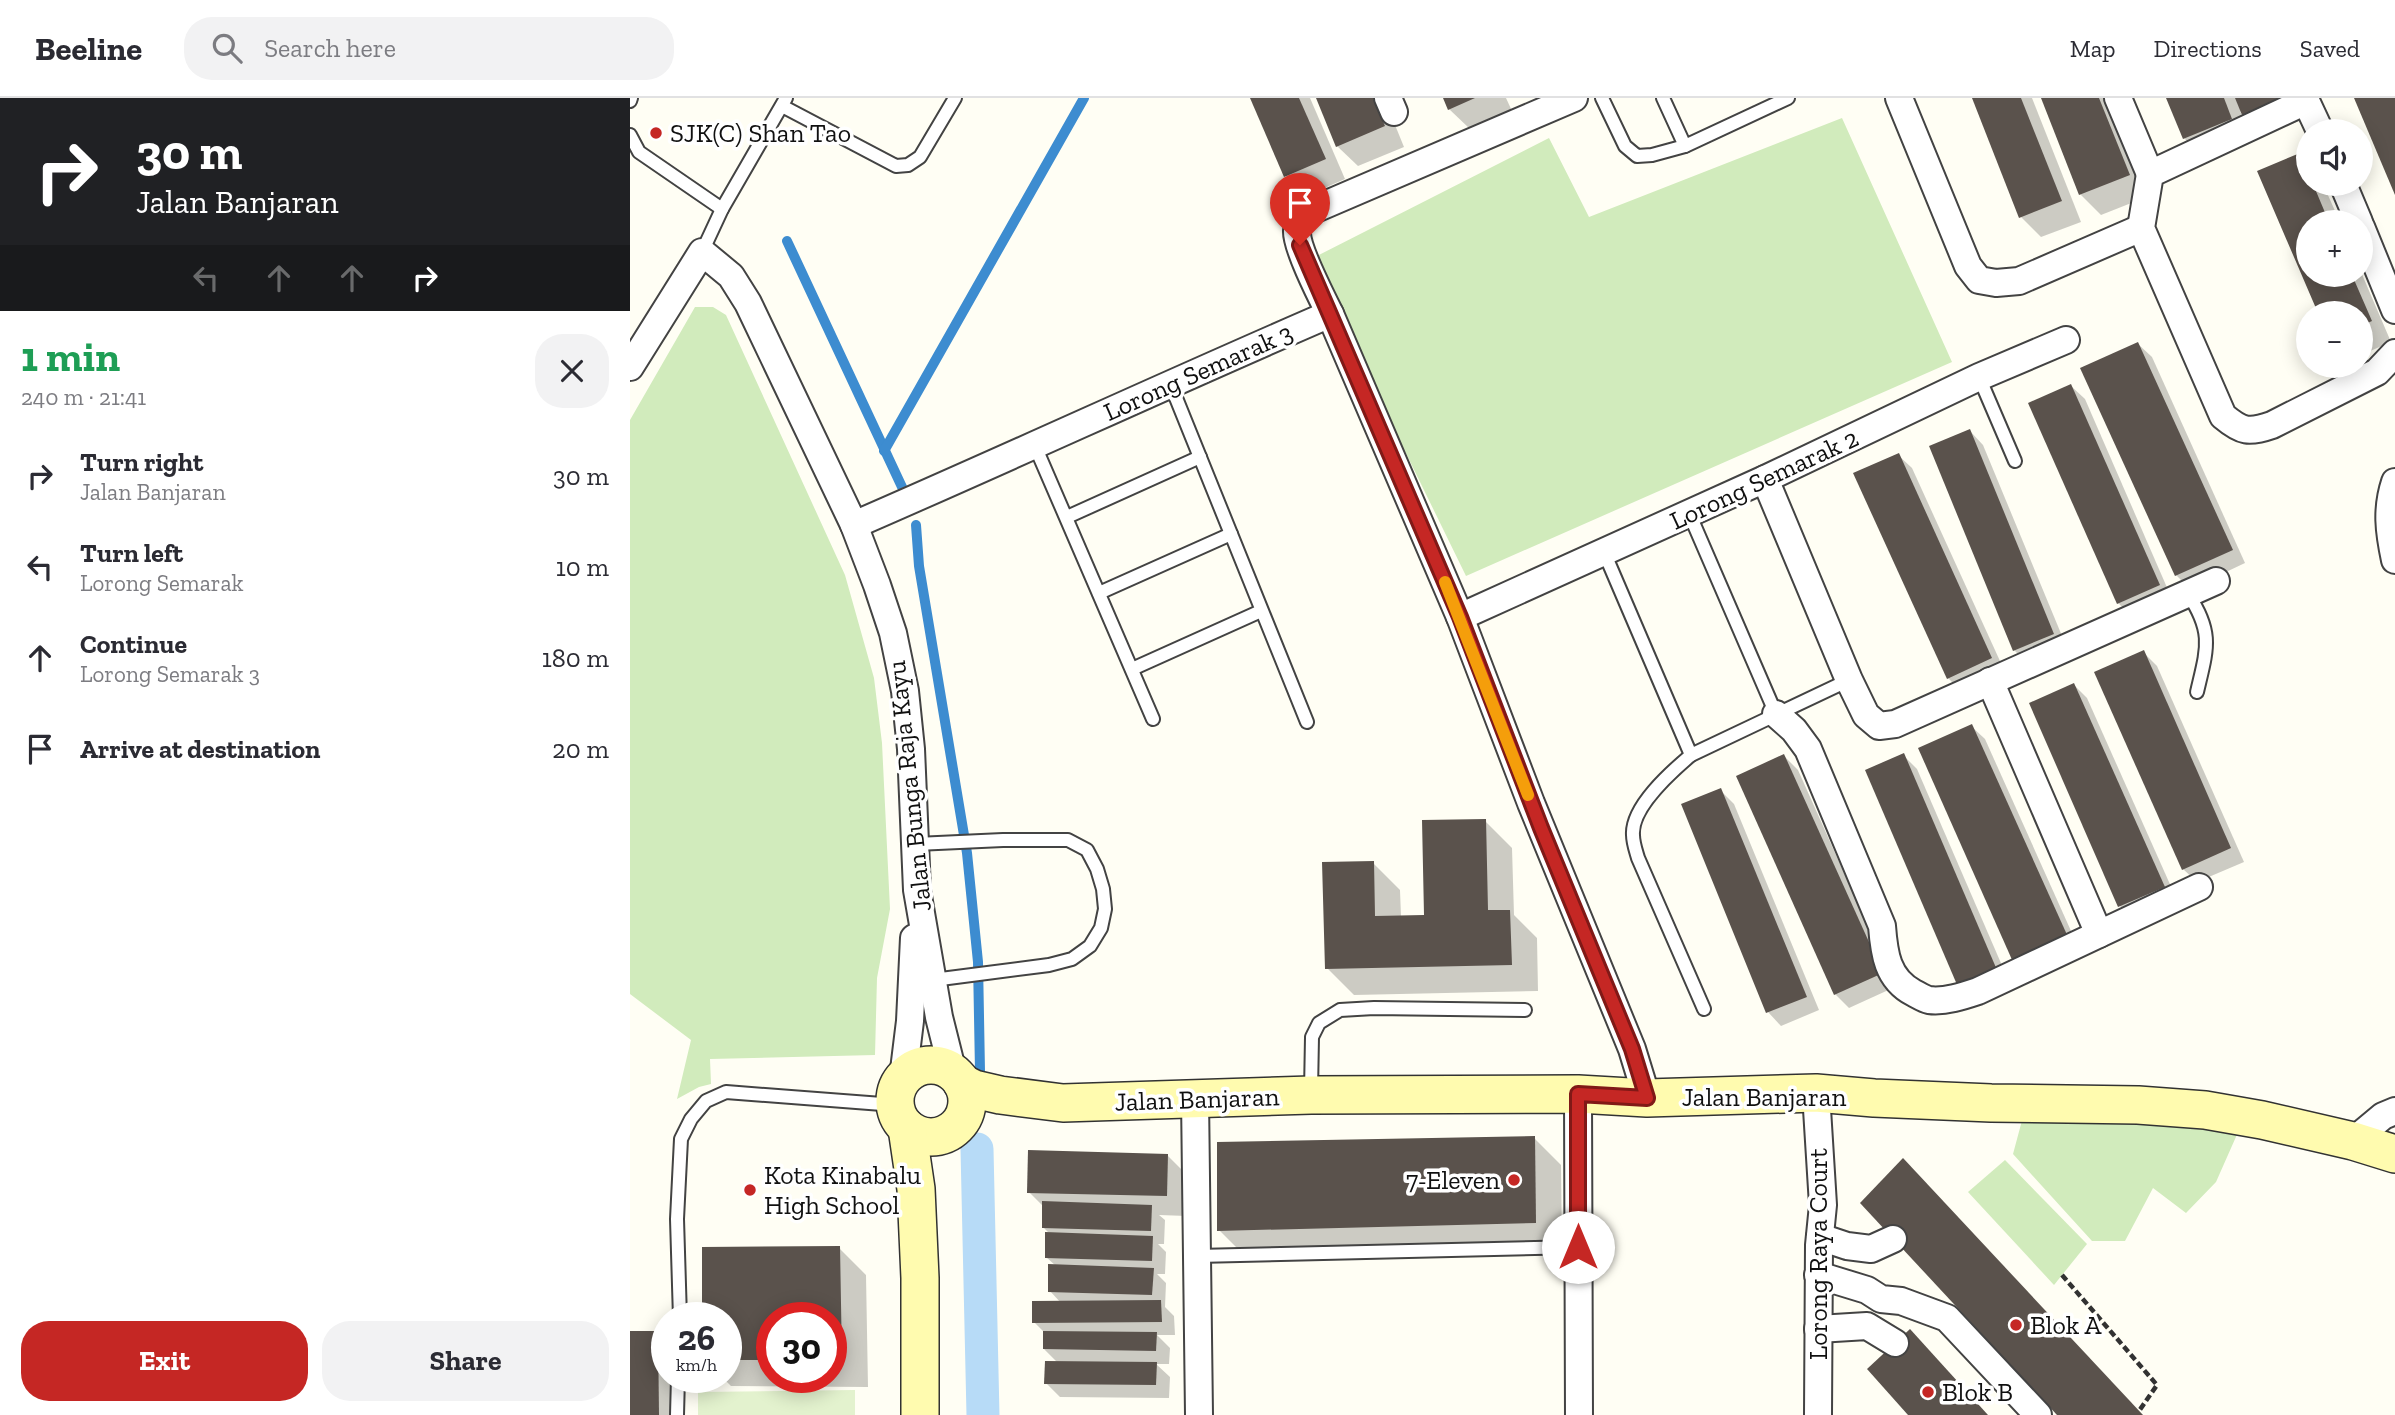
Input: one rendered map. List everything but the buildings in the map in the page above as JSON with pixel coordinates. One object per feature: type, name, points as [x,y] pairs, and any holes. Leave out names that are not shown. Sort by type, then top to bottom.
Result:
[{"type":"street","points":[[1574,98],[1313,210],[1302,218],[1297,231],[1300,245],[1460,617],[1541,828],[1632,1049],[1647,1098]]},
{"type":"street","points":[[1899,98],[1968,266],[1979,280],[1996,283],[2019,281],[2141,228]]},
{"type":"street","points":[[2119,98],[2150,174],[2141,228],[2223,416],[2238,428],[2254,431],[2272,425],[2377,372],[2395,353]]},
{"type":"street","points":[[2150,174],[2306,100],[2315,119]]},
{"type":"street","points":[[2373,248],[2388,274],[2395,310]]},
{"type":"street","points":[[630,367],[702,252]]},
{"type":"street","name":"Jalan Bunga Raja Kayu","points":[[702,252],[731,276],[748,303],[854,525],[893,633],[905,691],[917,890],[944,1047],[957,1078]]},
{"type":"street","name":"Lorong Semarak 3","points":[[854,525],[1330,314]]},
{"type":"street","name":"Lorong Semarak 2","points":[[1460,617],[1765,480],[1979,377],[2066,340]]},
{"type":"street","points":[[1765,480],[1849,680],[1866,715],[1879,726],[1895,724],[2216,580]]},
{"type":"street","points":[[2395,482],[2389,500],[2388,526],[2395,560]]},
{"type":"street","points":[[1990,681],[2099,934]]},
{"type":"street","points":[[1776,715],[1794,730],[1808,749],[1882,926],[1884,950],[1890,972],[1907,990],[1927,1000],[1953,999],[1978,991],[2199,887]]},
{"type":"street","points":[[917,890],[910,1021],[902,1104],[916,1189],[920,1278],[920,1415]]},
{"type":"street","points":[[902,1104],[912,1071],[932,1065],[957,1078],[966,1093],[967,1105],[952,1130],[931,1188],[920,1278]]},
{"type":"street","name":"Jalan Banjaran","points":[[957,1078],[974,1089],[1063,1103],[1311,1095],[1578,1094],[1647,1098],[1816,1093],[1900,1099],[2138,1105],[2205,1110],[2262,1120],[2353,1140],[2395,1154]]},
{"type":"street","name":"Lorong Raya Court","points":[[1816,1093],[1824,1205],[1818,1275],[1818,1415]]},
{"type":"street","points":[[1578,1094],[1579,1415]]},
{"type":"street","points":[[1195,1098],[1199,1415]]},
{"type":"street","points":[[902,1104],[925,1137],[999,1112],[1063,1103]]},
{"type":"street","points":[[2353,1140],[2383,1116],[2395,1111]]},
{"type":"street","points":[[1820,1237],[1847,1246],[1871,1249],[1893,1239]]},
{"type":"street","points":[[1818,1275],[1867,1290],[1881,1299],[1901,1301],[1947,1318],[2038,1415]]},
{"type":"street","points":[[1818,1329],[1867,1326],[1895,1343]]},
{"type":"lane","points":[[702,252],[722,209],[784,102],[896,166],[908,165],[920,158],[955,98]]},
{"type":"lane","points":[[1602,98],[1625,146],[1637,156],[1685,146],[1787,98]]},
{"type":"lane","points":[[1663,98],[1685,146]]},
{"type":"lane","points":[[630,135],[639,152],[722,209]]},
{"type":"lane","points":[[1979,377],[2015,461]]},
{"type":"lane","points":[[1170,383],[1307,722]]},
{"type":"lane","points":[[1035,446],[1153,719]]},
{"type":"lane","points":[[1067,517],[1200,457]]},
{"type":"lane","points":[[1689,513],[1776,715]]},
{"type":"lane","points":[[1099,593],[1231,534]]},
{"type":"lane","points":[[1604,552],[1691,755]]},
{"type":"lane","points":[[2188,594],[2200,614],[2207,635],[2197,692]]},
{"type":"lane","points":[[1132,669],[1261,611]]},
{"type":"lane","points":[[1704,1009],[1638,858],[1633,835],[1635,819],[1674,770],[1691,755],[1849,680]]},
{"type":"lane","points":[[916,844],[1044,838],[1068,840],[1087,850],[1103,889],[1105,909],[1101,928],[1090,946],[1072,959],[933,980]]},
{"type":"lane","points":[[1311,1095],[1312,1037],[1319,1023],[1340,1010],[1525,1010]]},
{"type":"lane","points":[[680,1302],[677,1219],[681,1139],[691,1119],[706,1101],[726,1092],[902,1104]]},
{"type":"lane","points":[[1197,1256],[1578,1247]]},
{"type":"lane","points":[[677,1415],[678,1393]]},
{"type":"path","points":[[2062,1275],[2157,1385],[2139,1411]]},
{"type":"green space","points":[[1842,118],[1952,362],[1466,576],[1311,259],[1549,138],[1589,217]]},
{"type":"green space","points":[[695,307],[713,307],[726,315],[845,575],[874,678],[882,743],[890,909],[877,978],[875,1055],[710,1059],[711,1084],[677,1099],[691,1040],[630,994],[630,420]]},
{"type":"green space","points":[[2024,1113],[2239,1130],[2216,1182],[2186,1213],[2153,1188],[2125,1241],[2092,1241],[2013,1154]]},
{"type":"green space","points":[[2005,1160],[2087,1244],[2054,1285],[1968,1192]]},
{"type":"green space","points":[[847,1390],[855,1390],[855,1415],[698,1415],[698,1393],[847,1393]]},
{"type":"waterway","points":[[884,451],[1084,98]]},
{"type":"waterway","points":[[787,241],[902,487]]},
{"type":"waterway","points":[[916,525],[919,566],[967,853],[978,962],[980,1071]]},
{"type":"waterway","points":[[977,1149],[978,1138]]},
{"type":"waterway","points":[[977,1149],[983,1415]]},
{"type":"slow traffic","points":[[1445,582],[1528,795]]},
{"type":"place","name":"SJK(C) Shan Tao","points":[[656,133]]},
{"type":"place","name":"7-Eleven","points":[[1514,1180]]},
{"type":"place","name":"Kota Kinabalu High School","points":[[750,1190]]},
{"type":"place","name":"Blok A","points":[[2016,1325]]},
{"type":"place","name":"Blok B","points":[[1928,1392]]},
{"type":"route","points":[[1300,245],[1460,617],[1541,828],[1632,1049],[1647,1098],[1578,1094],[1578,1247]]}]
